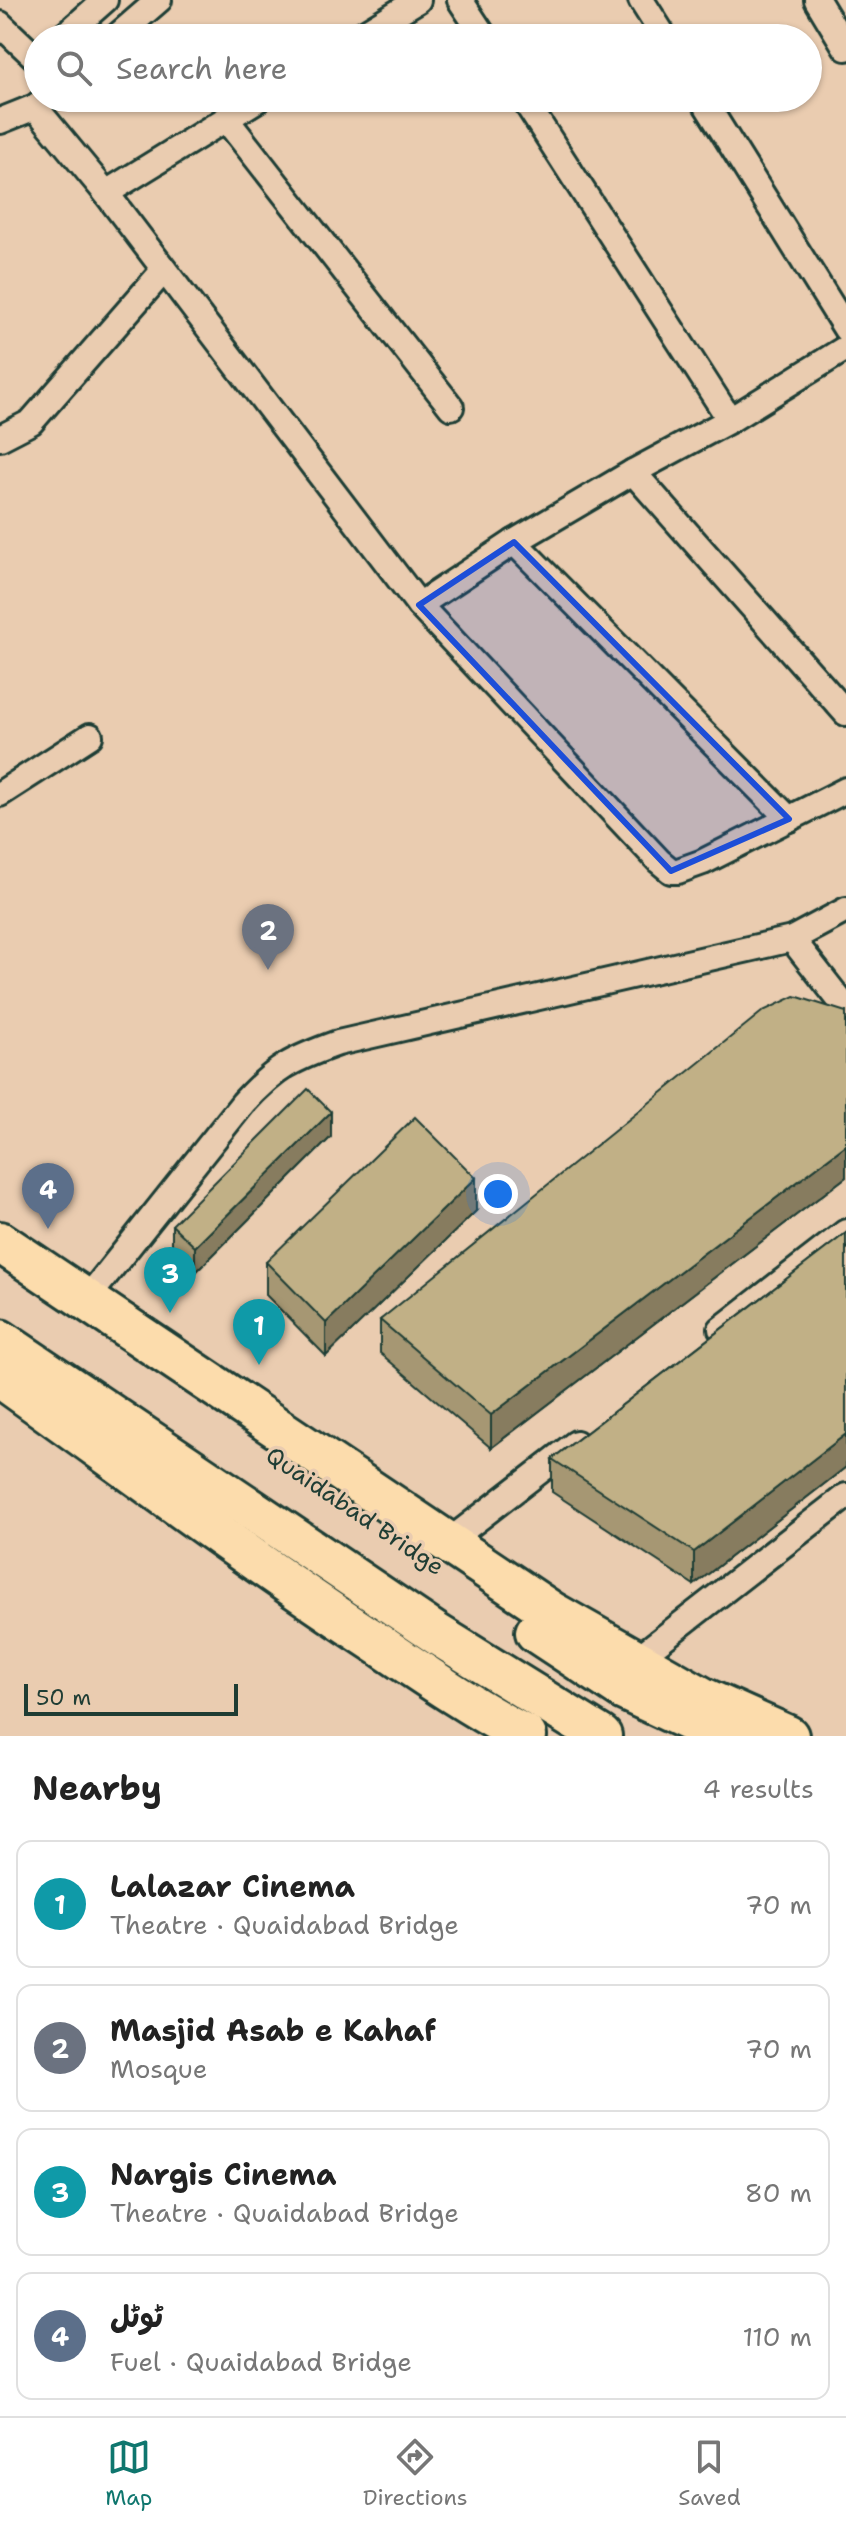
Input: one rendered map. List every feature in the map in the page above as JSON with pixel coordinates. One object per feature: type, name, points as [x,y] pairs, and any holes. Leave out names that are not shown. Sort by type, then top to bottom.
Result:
[{"type":"highway","points":[[0,1242],[553,1613],[703,1698],[788,1736]]},
{"type":"highway","name":"Quaidabad Bridge","points":[[0,1268],[376,1526],[624,1690],[722,1736]]},
{"type":"highway","points":[[0,1340],[438,1635],[601,1736]]},
{"type":"highway","points":[[0,1377],[341,1620],[487,1715],[526,1736]]},
{"type":"street","points":[[78,24],[105,0]]},
{"type":"street","points":[[131,24],[159,0]]},
{"type":"street","points":[[379,24],[418,0]]},
{"type":"street","points":[[460,0],[476,24]]},
{"type":"street","points":[[641,0],[656,24]]},
{"type":"street","points":[[817,0],[846,48]]},
{"type":"street","points":[[0,24],[24,47]]},
{"type":"street","points":[[0,121],[24,110]]},
{"type":"street","points":[[48,112],[419,605],[664,867],[678,871],[703,862],[846,790]]},
{"type":"street","points":[[106,193],[237,112]]},
{"type":"street","points":[[532,112],[730,420]]},
{"type":"street","points":[[711,112],[846,329]]},
{"type":"street","points":[[226,119],[451,407]]},
{"type":"street","points":[[0,438],[31,422],[164,270]]},
{"type":"street","points":[[419,605],[514,542],[633,472],[730,420],[846,348]]},
{"type":"street","points":[[633,472],[846,713]]},
{"type":"street","points":[[514,542],[789,819]]},
{"type":"street","points":[[0,794],[90,736]]},
{"type":"street","points":[[86,1300],[243,1103],[266,1078],[298,1057],[338,1043],[792,939],[846,910]]},
{"type":"street","points":[[792,939],[846,1008]]},
{"type":"street","points":[[709,1339],[846,1232]]},
{"type":"street","points":[[448,1542],[597,1426]]},
{"type":"street","points":[[634,1661],[846,1496]]},
{"type":"highlighted area","points":[[514,542],[789,819],[671,871],[419,605]]},
{"type":"building","points":[[795,996],[846,1012],[846,1145],[491,1415],[380,1320],[763,1011]]},
{"type":"building","points":[[308,1089],[331,1112],[195,1247],[172,1225]]},
{"type":"building","points":[[415,1117],[476,1178],[326,1323],[266,1262]]},
{"type":"building","points":[[846,1233],[846,1434],[694,1552],[552,1459]]},
{"type":"place","name":"Masjid Asab e Kahaf","points":[[268,970]]},
{"type":"place","name":"ٹوٹل","points":[[48,1229]]},
{"type":"place","name":"Nargis Cinema","points":[[170,1313]]},
{"type":"place","name":"Lalazar Cinema","points":[[259,1365]]}]
